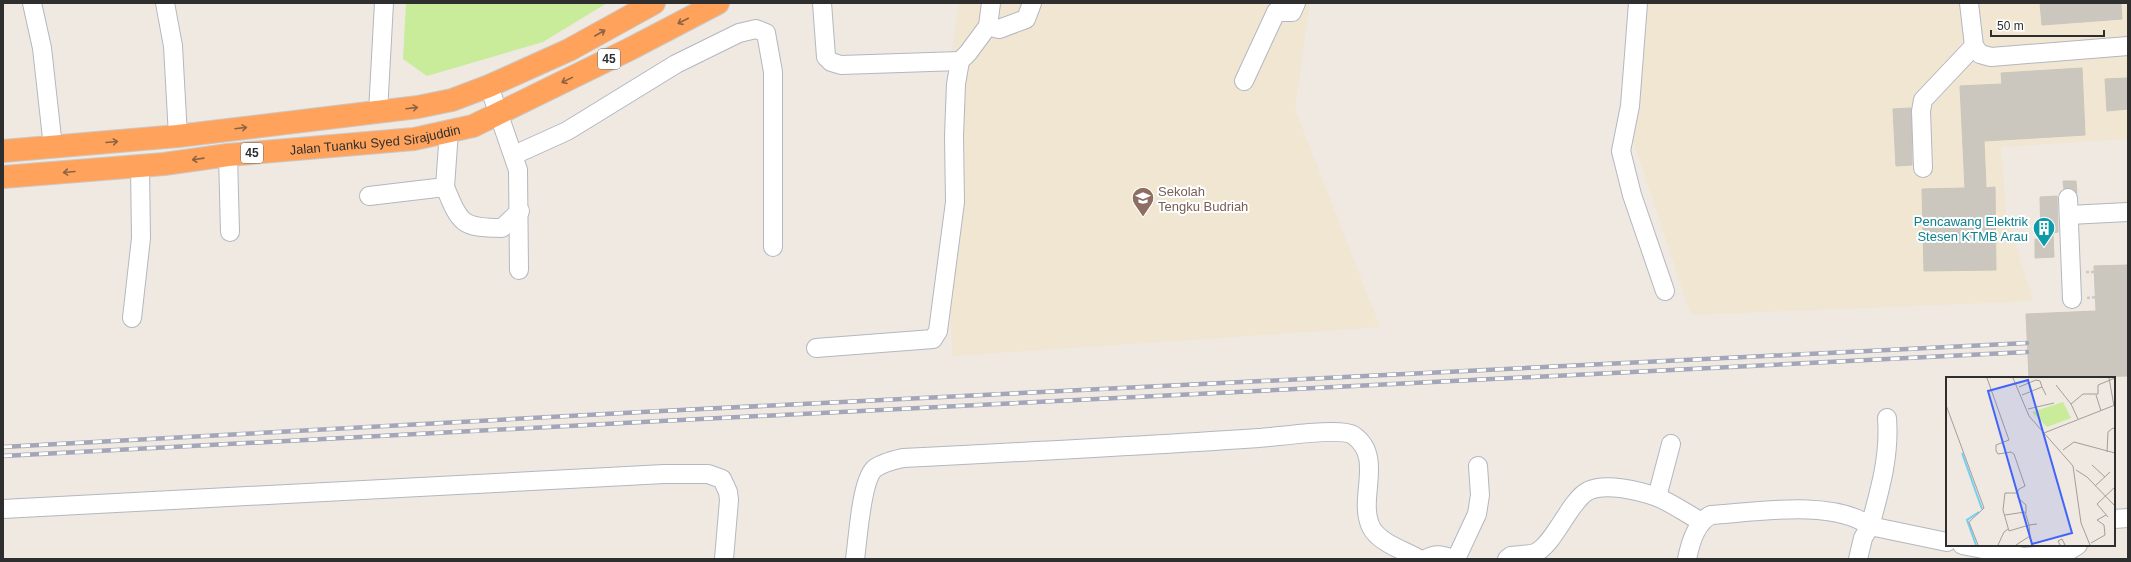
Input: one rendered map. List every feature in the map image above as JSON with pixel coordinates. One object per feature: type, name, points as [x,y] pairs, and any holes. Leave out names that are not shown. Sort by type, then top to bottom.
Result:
[{"type":"highway","name":"Jalan Tuanku Syed Sirajuddin","points":[[3,151],[53,148],[178,136],[378,112],[452,100],[489,86],[569,50],[654,3]]},
{"type":"highway","name":"Jalan Tuanku Syed Sirajuddin","points":[[3,177],[140,166],[228,155],[414,139],[472,126],[499,114],[718,3]]},
{"type":"street","points":[[32,3],[42,48],[53,148]]},
{"type":"street","points":[[165,3],[173,46],[178,136]]},
{"type":"street","points":[[378,112],[384,3]]},
{"type":"street","points":[[822,3],[826,57],[831,62],[841,65],[960,61]]},
{"type":"street","points":[[816,348],[933,339],[938,331],[955,202],[954,136],[956,84],[960,61],[968,53],[988,26],[991,3]]},
{"type":"street","points":[[988,26],[999,29],[1026,19],[1032,3]]},
{"type":"street","points":[[1244,81],[1274,7],[1292,12],[1296,3]]},
{"type":"street","points":[[1638,3],[1630,106],[1621,151],[1632,195],[1665,291]]},
{"type":"street","points":[[1969,3],[1974,46],[1980,54],[1991,57],[2128,46]]},
{"type":"street","points":[[514,155],[567,131],[676,64],[739,32],[756,29],[766,33],[773,72],[773,247]]},
{"type":"street","points":[[1923,168],[1921,111],[1924,100],[1974,46]]},
{"type":"street","points":[[489,86],[514,155],[519,179],[519,270]]},
{"type":"street","points":[[449,131],[445,187],[456,215],[467,225],[483,228],[502,228],[520,211]]},
{"type":"street","points":[[228,155],[230,232]]},
{"type":"street","points":[[132,318],[141,238],[140,166]]},
{"type":"street","points":[[369,196],[445,187]]},
{"type":"street","points":[[2072,299],[2068,206],[2128,212]]},
{"type":"street","points":[[1858,559],[1864,538],[1870,526],[1884,476],[1888,438],[1887,418]]},
{"type":"street","points":[[855,559],[865,488],[869,476],[875,469],[903,458],[1260,438],[1336,432],[1352,434],[1363,444],[1369,455],[1367,501],[1371,527],[1377,534],[1392,545],[1418,559]]},
{"type":"street","points":[[1657,497],[1671,444]]},
{"type":"street","points":[[1456,559],[1477,514],[1480,495],[1478,466]]},
{"type":"street","points":[[3,509],[664,474],[708,474],[722,479],[728,492],[724,559]]},
{"type":"street","points":[[1507,559],[1511,556],[1536,552],[1557,530],[1578,500],[1588,491],[1618,487],[1657,497],[1702,522]]},
{"type":"street","points":[[1687,559],[1693,536],[1702,522],[1711,515],[1798,509],[1849,515],[1870,526],[1946,542]]},
{"type":"street","points":[[2115,519],[2128,518]]},
{"type":"street","points":[[1967,546],[2026,558],[2065,553],[2076,546]]},
{"type":"street","points":[[1426,559],[1433,555],[1440,555],[1452,559]]},
{"type":"shaded area","name":"Sekolah Tengku Budriah","points":[[959,3],[1310,3],[1295,109],[1380,327],[952,356],[945,97]]},
{"type":"shaded area","points":[[1647,3],[2128,3],[2128,139],[2001,147],[2006,213],[2033,301],[1691,315],[1631,134]]},
{"type":"green space","points":[[406,3],[607,3],[543,42],[427,76],[403,59]]},
{"type":"building","points":[[2040,3],[2121,3],[2122,19],[2042,25]]},
{"type":"building","points":[[2082,68],[2085,135],[1984,141],[1986,188],[1995,187],[1996,270],[1924,271],[1922,189],[1965,188],[1960,86],[2002,84],[2001,73]]},
{"type":"building","points":[[2128,78],[2128,109],[2107,111],[2105,79]]},
{"type":"building","points":[[1911,108],[1912,165],[1896,166],[1893,109]]},
{"type":"building","points":[[2063,181],[2076,181],[2077,193],[2073,189],[2064,189]]},
{"type":"building","points":[[2057,196],[2058,232],[2053,233],[2054,257],[2035,258],[2035,239],[2041,239],[2040,197]]},
{"type":"building","points":[[2128,265],[2128,376],[2029,377],[2026,314],[2096,311],[2094,266]]},
{"type":"railway","points":[[3,447],[661,411],[2027,343]]},
{"type":"railway","points":[[3,456],[2027,352]]},
{"type":"place","name":"Sekolah Tengku Budriah","points":[[1143,218]]},
{"type":"place","name":"Pencawang Elektrik Stesen KTMB Arau","points":[[2044,248]]}]
